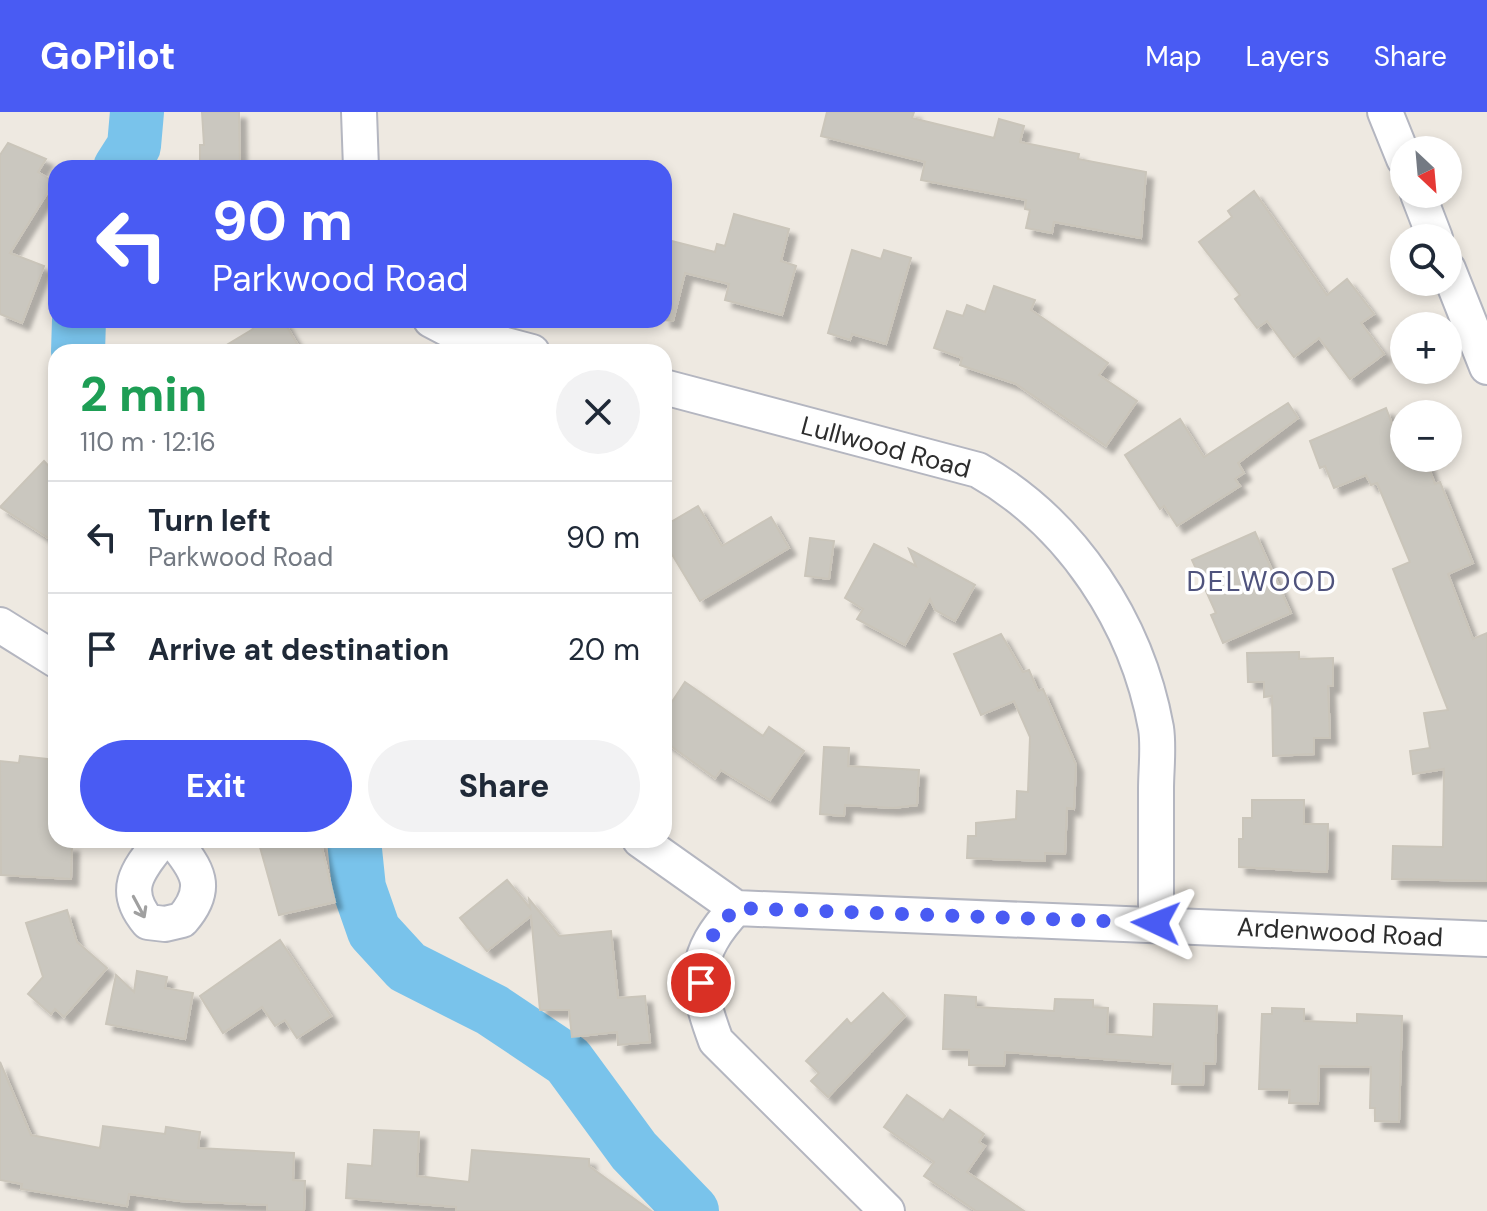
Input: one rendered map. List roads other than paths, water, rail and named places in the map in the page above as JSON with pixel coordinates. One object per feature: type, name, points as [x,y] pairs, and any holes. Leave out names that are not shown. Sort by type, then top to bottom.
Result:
[{"type":"street","points":[[359,112],[361,160]]},
{"type":"street","points":[[1385,112],[1395,136]]},
{"type":"street","points":[[1459,296],[1487,367]]},
{"type":"street","points":[[446,328],[502,344]]},
{"type":"street","name":"Lullwood Road","points":[[672,389],[978,470],[1020,497],[1076,551],[1111,604],[1138,665],[1156,730],[1156,923]]},
{"type":"street","points":[[0,625],[48,655]]},
{"type":"street","points":[[156,848],[142,866],[132,893],[137,909],[148,922],[165,924],[182,920],[199,892],[197,877],[178,848]]},
{"type":"street","points":[[651,848],[736,908],[717,929],[699,963],[702,1004],[716,1041],[887,1211]]},
{"type":"street","name":"Ardenwood Road","points":[[736,908],[1487,939]]},
{"type":"waterway","points":[[125,160],[134,146],[137,112]]},
{"type":"waterway","points":[[78,344],[79,328]]},
{"type":"waterway","points":[[355,848],[359,888],[374,931],[407,967],[492,1010],[568,1061],[634,1151],[692,1211]]},
{"type":"district","name":"DELWOOD","points":[[1262,581]]}]
